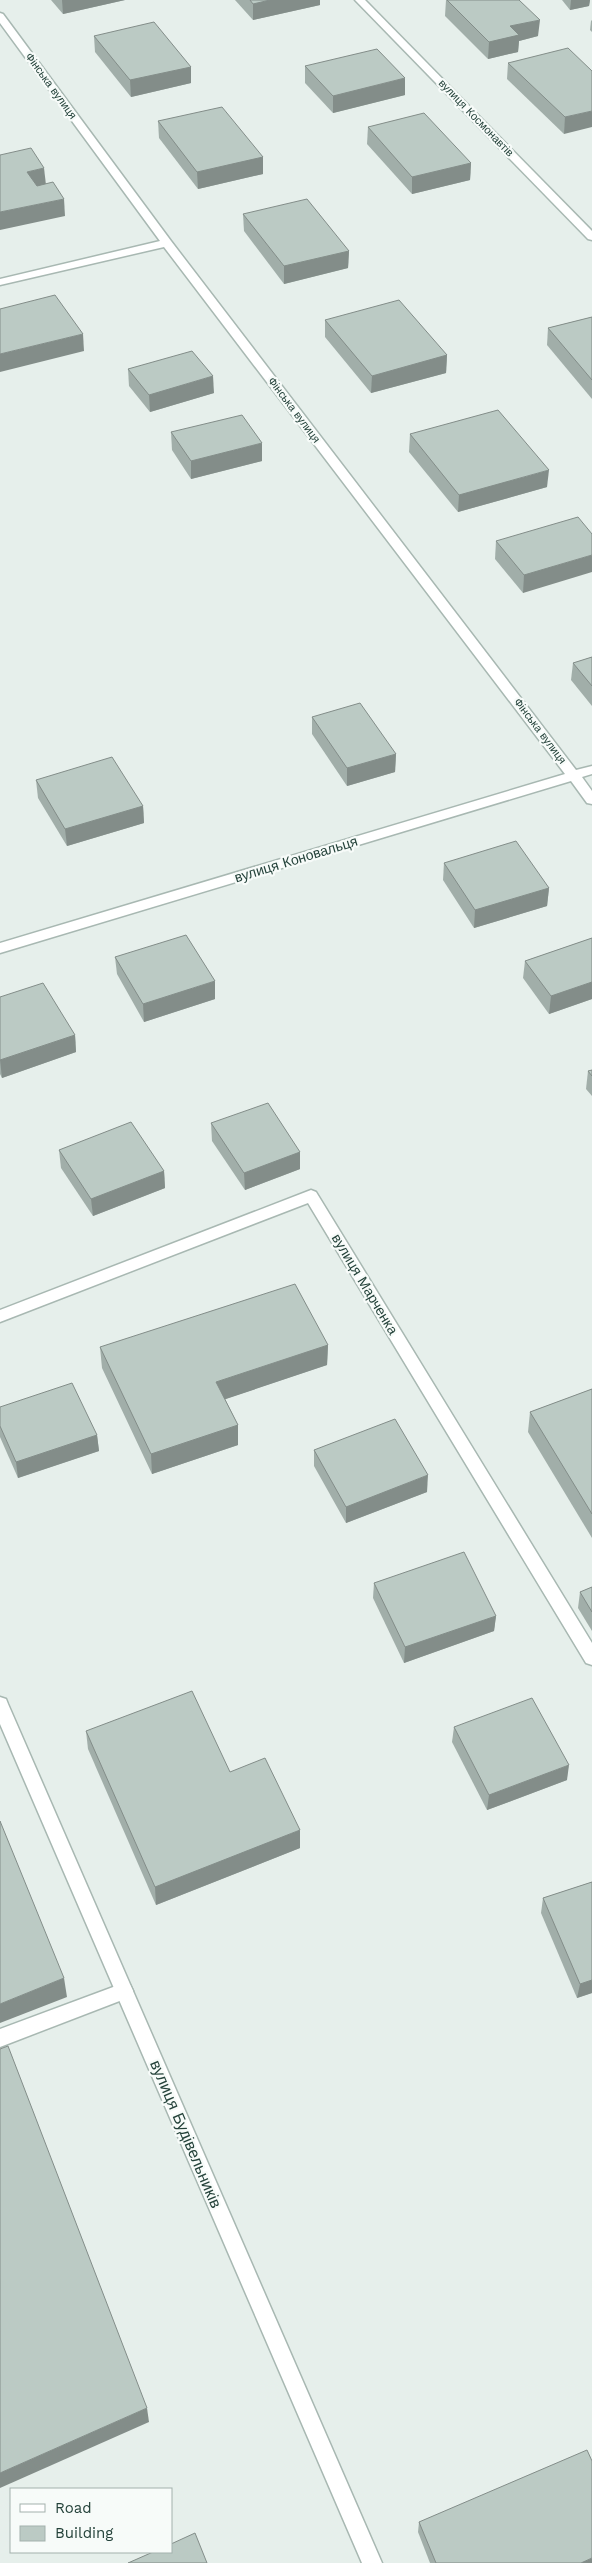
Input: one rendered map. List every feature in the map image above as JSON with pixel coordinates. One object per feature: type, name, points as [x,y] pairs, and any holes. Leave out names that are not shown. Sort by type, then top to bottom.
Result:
[{"type":"street","name":"вулиця Космонавтів","points":[[360,0],[592,237]]},
{"type":"street","name":"Фінська вулиця","points":[[0,16],[167,243],[592,800]]},
{"type":"street","points":[[0,282],[167,243]]},
{"type":"street","name":"вулиця Коновальця","points":[[0,948],[592,770]]},
{"type":"street","name":"вулиця Марченка","points":[[0,1316],[311,1196],[592,1658]]},
{"type":"street","name":"вулиця Будівельників","points":[[0,1704],[372,2563]]},
{"type":"street","points":[[0,2038],[124,1991]]},
{"type":"building","points":[[250,0],[270,0],[253,4]]},
{"type":"building","points":[[447,0],[519,0],[540,20],[510,26],[519,35],[489,42]]},
{"type":"building","points":[[154,22],[191,67],[130,80],[94,36]]},
{"type":"building","points":[[568,48],[592,71],[592,111],[565,117],[508,63]]},
{"type":"building","points":[[377,49],[405,78],[333,96],[305,66]]},
{"type":"building","points":[[222,107],[263,157],[197,172],[158,121]]},
{"type":"building","points":[[424,113],[471,163],[412,177],[368,127]]},
{"type":"building","points":[[31,148],[44,168],[27,172],[37,186],[53,182],[64,199],[0,212],[0,155]]},
{"type":"building","points":[[307,199],[349,251],[284,266],[243,214]]},
{"type":"building","points":[[55,295],[83,334],[0,354],[0,309]]},
{"type":"building","points":[[399,300],[447,355],[372,376],[325,320]]},
{"type":"building","points":[[592,317],[592,380],[548,328]]},
{"type":"building","points":[[192,351],[213,376],[149,395],[128,369]]},
{"type":"building","points":[[498,410],[549,470],[459,495],[410,434]]},
{"type":"building","points":[[242,415],[262,443],[191,461],[171,432]]},
{"type":"building","points":[[578,517],[592,534],[592,555],[524,575],[496,541]]},
{"type":"building","points":[[592,657],[592,686],[573,663]]},
{"type":"building","points":[[360,703],[396,754],[347,768],[312,717]]},
{"type":"building","points":[[112,757],[143,806],[65,829],[36,780]]},
{"type":"building","points":[[516,841],[549,888],[475,910],[444,863]]},
{"type":"building","points":[[186,935],[215,981],[143,1004],[115,957]]},
{"type":"building","points":[[592,938],[592,982],[551,996],[525,961]]},
{"type":"building","points":[[43,983],[75,1035],[0,1060],[0,997]]},
{"type":"building","points":[[268,1103],[300,1152],[244,1173],[211,1123]]},
{"type":"building","points":[[131,1122],[164,1171],[91,1199],[59,1150]]},
{"type":"building","points":[[295,1284],[328,1345],[216,1382],[238,1425],[151,1454],[100,1347]]},
{"type":"building","points":[[72,1383],[97,1435],[16,1462],[0,1426],[0,1407]]},
{"type":"building","points":[[592,1389],[592,1514],[530,1412]]},
{"type":"building","points":[[395,1419],[428,1475],[346,1507],[314,1450]]},
{"type":"building","points":[[464,1552],[496,1616],[405,1647],[374,1583]]},
{"type":"building","points":[[592,1587],[592,1612],[580,1592]]},
{"type":"building","points":[[192,1691],[230,1772],[265,1758],[300,1830],[155,1887],[86,1731]]},
{"type":"building","points":[[532,1698],[569,1765],[489,1795],[454,1727]]},
{"type":"building","points":[[0,1821],[64,1978],[0,2004]]},
{"type":"building","points":[[592,1882],[592,1980],[580,1984],[543,1898]]},
{"type":"building","points":[[8,2046],[147,2408],[0,2473],[0,2049]]},
{"type":"building","points":[[587,2450],[592,2461],[592,2558],[581,2563],[436,2563],[419,2522]]},
{"type":"building","points":[[195,2533],[207,2563],[128,2563],[151,2553],[172,2553],[172,2544]]}]
